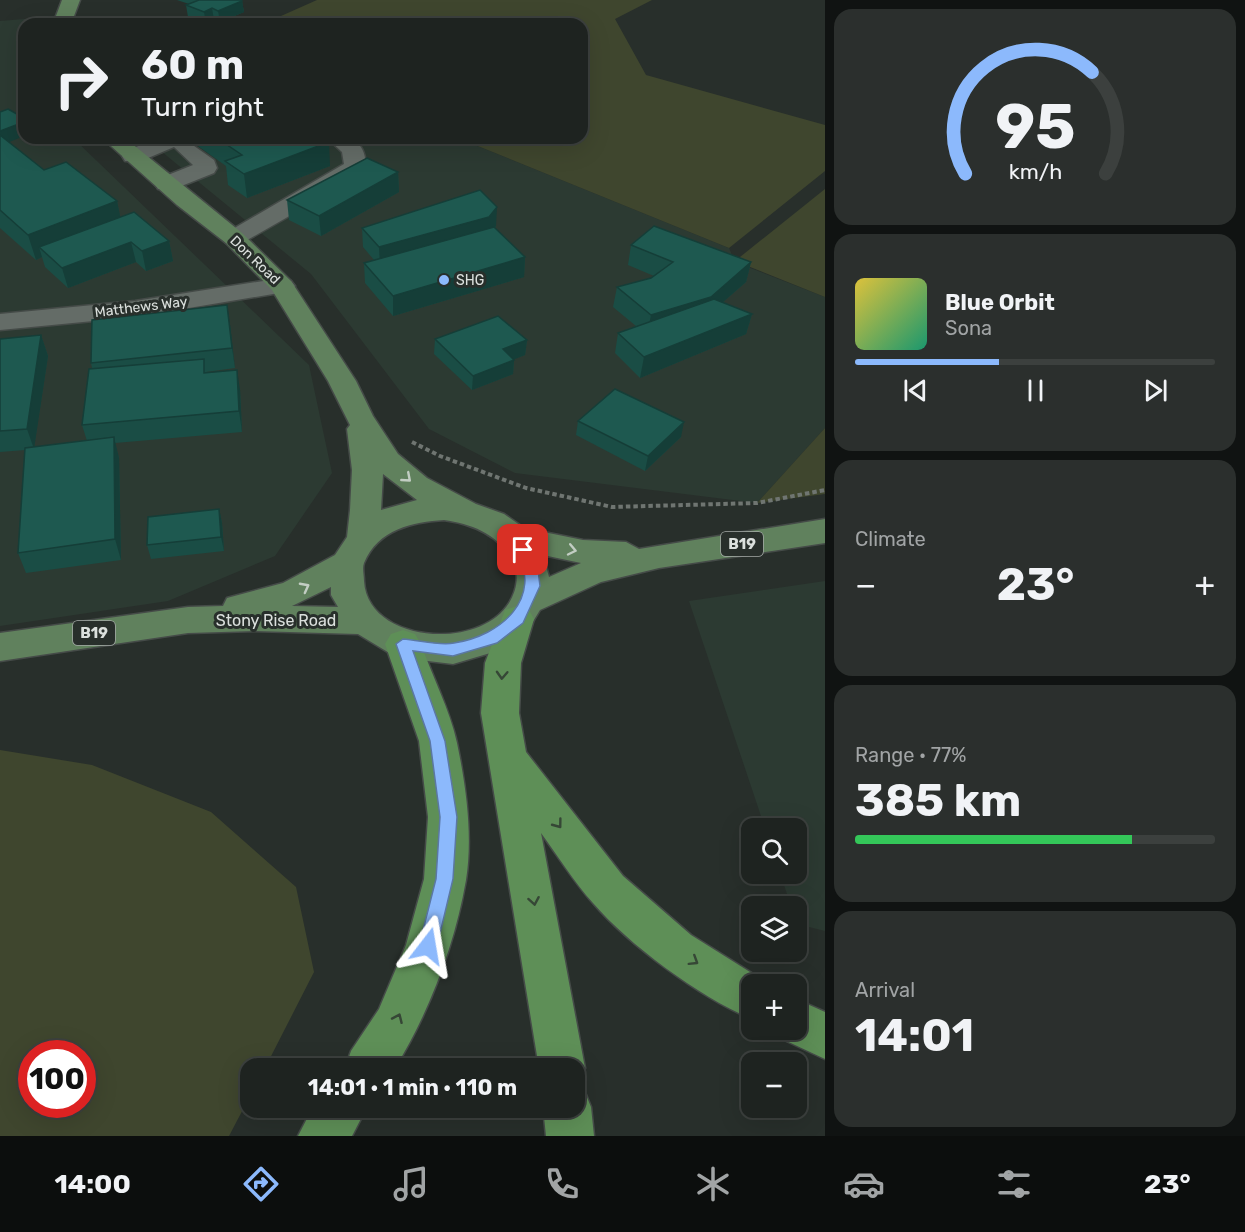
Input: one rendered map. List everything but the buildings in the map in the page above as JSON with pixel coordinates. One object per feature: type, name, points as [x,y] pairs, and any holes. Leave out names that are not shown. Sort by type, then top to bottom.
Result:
[{"type":"highway","points":[[523,610],[502,663],[500,713],[560,1058]]},
{"type":"highway","points":[[374,1058],[395,1025],[424,956],[444,879],[448,817],[438,741],[403,644]]},
{"type":"highway","points":[[510,760],[608,890],[676,950],[741,990]]},
{"type":"highway","points":[[807,1027],[825,1036]]},
{"type":"highway","points":[[322,1136],[335,1118]]},
{"type":"highway","points":[[568,1118],[570,1136]]},
{"type":"main road","points":[[64,18],[70,0]]},
{"type":"main road","name":"Don Road","points":[[119,144],[234,238],[282,286],[342,381],[359,416],[387,461],[416,486],[465,512]]},
{"type":"main road","name":"Don Road","points":[[355,551],[368,489],[368,453],[359,416]]},
{"type":"main road","name":"B19","points":[[523,610],[534,586],[530,562],[515,538],[493,522],[465,512],[444,509],[413,512],[385,521],[355,551],[348,595],[364,621],[403,644],[453,650],[492,639],[523,610],[592,572],[659,556],[825,531]]},
{"type":"main road","name":"B19","points":[[515,538],[583,552],[659,556]]},
{"type":"main road","name":"Stony Rise Road","points":[[0,647],[188,620],[292,593],[355,551]]},
{"type":"main road","name":"Stony Rise Road","points":[[188,620],[255,618],[364,621]]},
{"type":"street","points":[[133,156],[175,144]]},
{"type":"street","points":[[166,184],[206,168],[206,165],[184,144]]},
{"type":"street","points":[[234,238],[346,174],[355,165],[355,155],[347,144]]},
{"type":"street","name":"Matthews Way","points":[[0,322],[135,309],[282,286]]},
{"type":"path","points":[[410,441],[440,456],[526,488],[612,507],[757,503],[825,490]]},
{"type":"shaded area","points":[[18,20],[18,144],[79,144],[309,365],[332,473],[275,556],[168,601],[0,626],[0,21]]},
{"type":"shaded area","points":[[152,144],[473,144],[729,248],[735,262],[825,297],[825,428],[757,503],[515,473],[429,429],[311,274]]},
{"type":"shaded area","points":[[825,581],[825,931],[807,926],[807,896],[788,896],[784,884],[807,884],[807,818],[762,818],[689,601]]},
{"type":"green space","points":[[317,0],[652,0],[615,19],[646,75],[825,125],[825,171],[729,248],[473,144],[588,144],[588,18],[276,18]]},
{"type":"green space","points":[[825,189],[825,297],[735,261]]},
{"type":"green space","points":[[825,428],[825,494],[757,503]]},
{"type":"green space","points":[[0,750],[92,765],[211,812],[296,887],[314,972],[270,1058],[240,1058],[240,1115],[229,1136],[0,1136]]},
{"type":"place","name":"SHG","points":[[444,280]]},
{"type":"route","points":[[428,946],[444,879],[448,817],[438,741],[403,644],[453,650],[492,639],[518,619],[534,586],[530,562],[523,550]]}]
